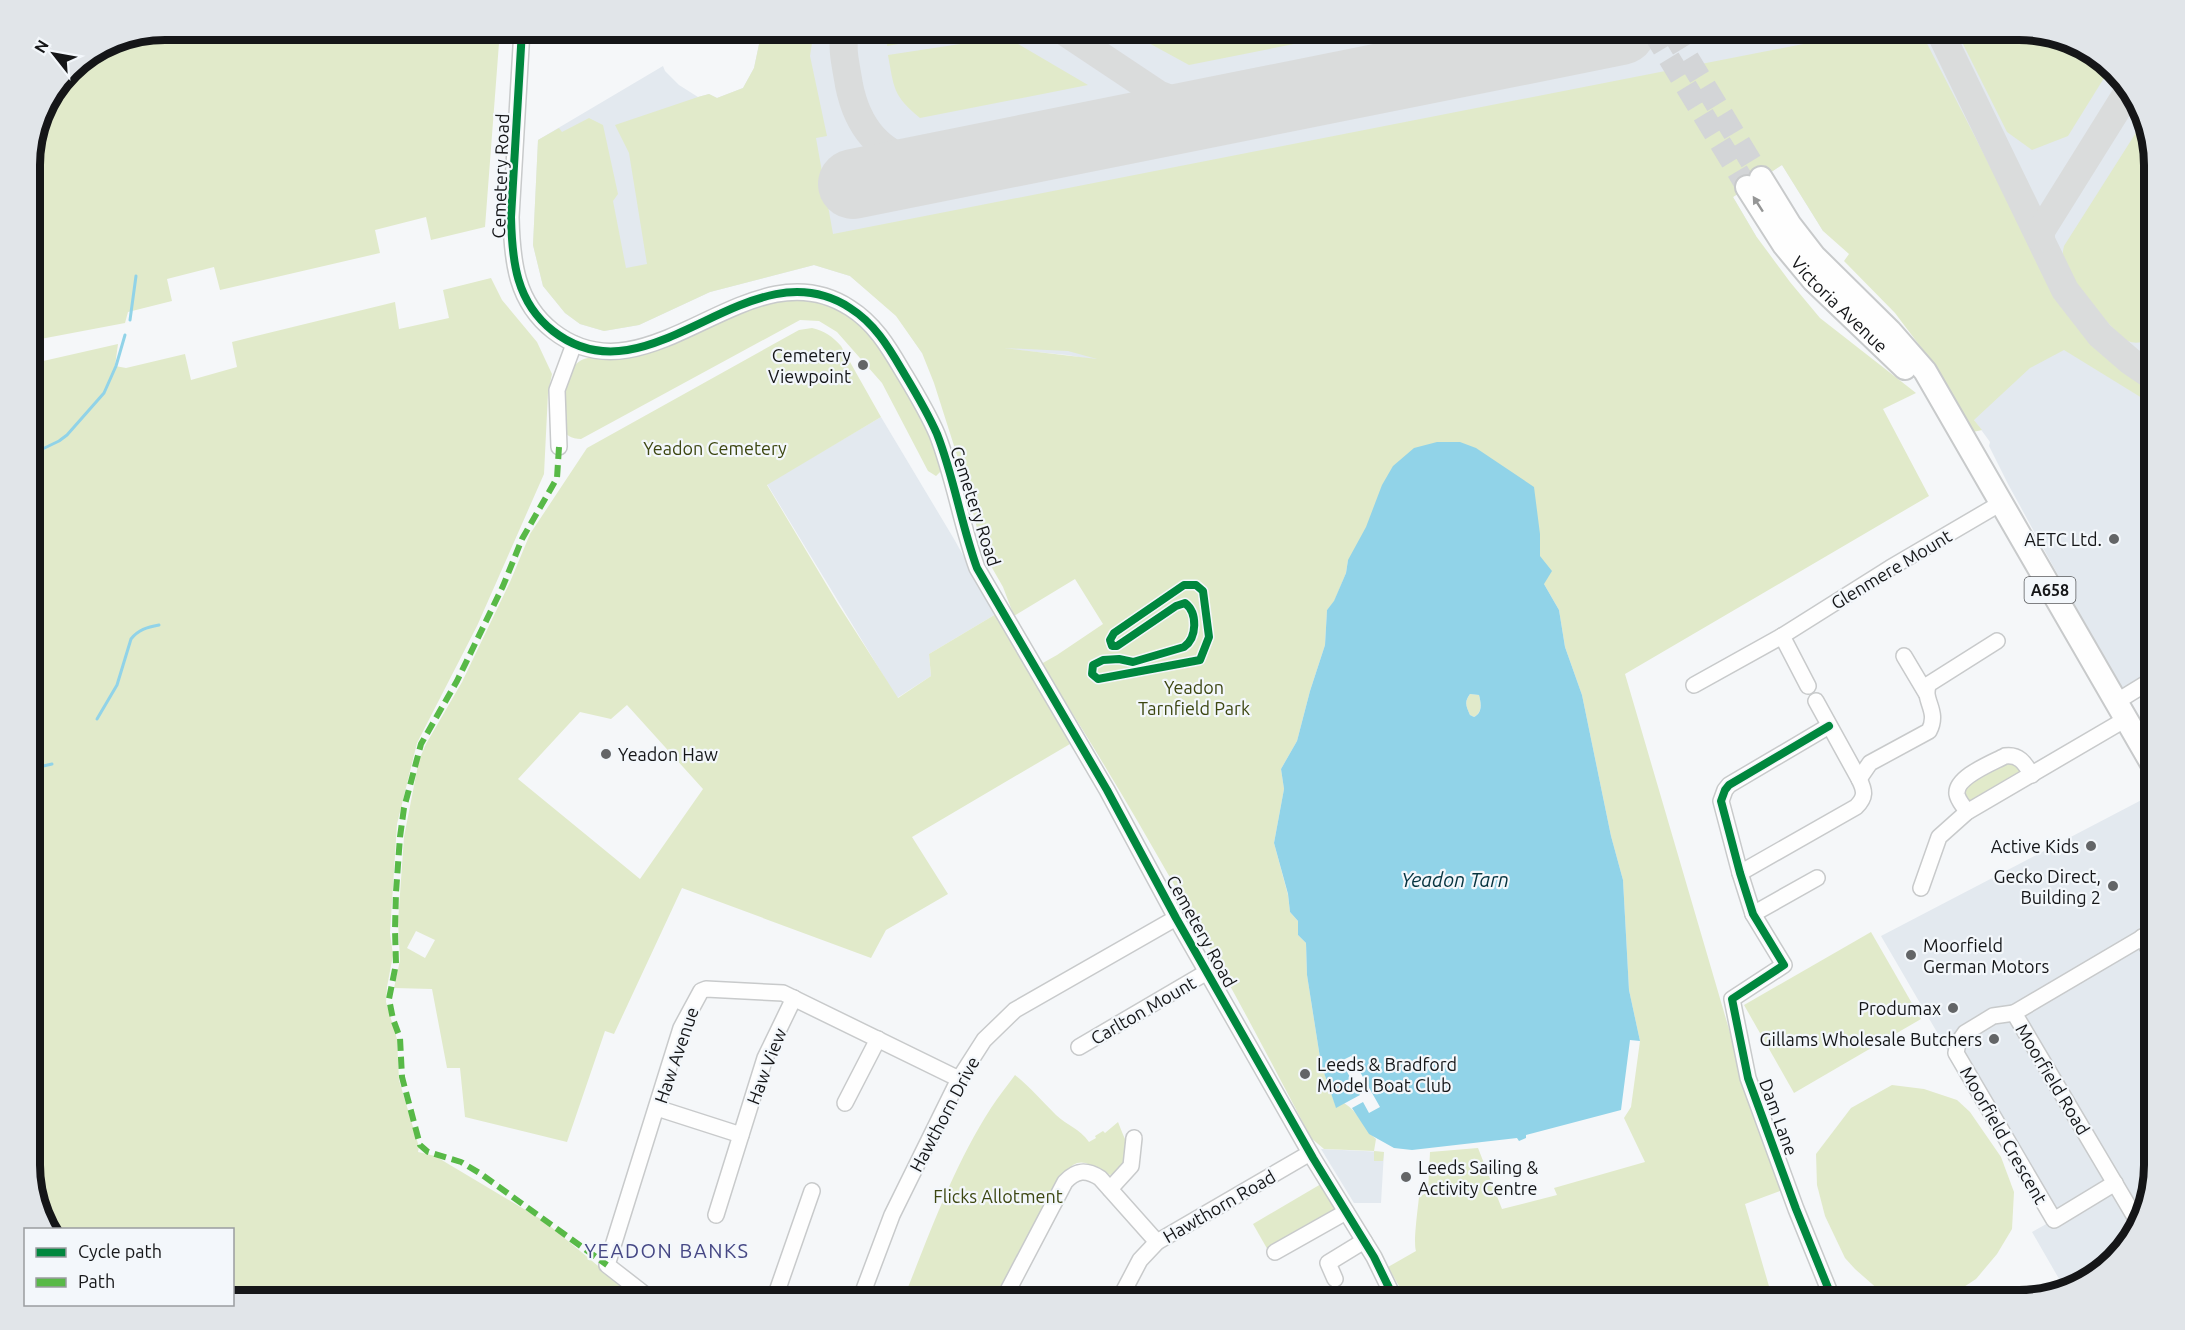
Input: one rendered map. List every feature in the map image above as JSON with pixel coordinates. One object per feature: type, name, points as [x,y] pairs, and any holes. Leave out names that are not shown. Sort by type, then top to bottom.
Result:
[{"type":"highway","name":"Victoria Avenue","points":[[1754,183],[1814,256],[1890,331],[1925,371],[2144,750]]},
{"type":"street","name":"Cemetery Road","points":[[521,40],[512,217],[513,263],[527,303],[537,317],[561,338],[574,344],[613,353],[668,339],[746,301],[793,291],[816,293],[835,299],[852,308],[871,324],[893,354],[936,433],[951,476],[977,568],[1107,790],[1176,918],[1310,1153],[1364,1240],[1390,1290]]},
{"type":"street","points":[[559,447],[557,390],[574,344]]},
{"type":"street","name":"Glenmere Mount","points":[[1694,685],[1782,636],[1890,568],[2001,503]]},
{"type":"street","points":[[1782,636],[1808,686]]},
{"type":"street","points":[[1926,693],[1929,684],[1996,641]]},
{"type":"street","points":[[1859,779],[1870,763],[1929,731],[1934,716],[1926,693],[1904,656]]},
{"type":"street","points":[[1921,888],[1939,837],[1967,812],[2032,775],[2121,710],[2144,688]]},
{"type":"street","points":[[1740,873],[1856,807],[1864,796],[1859,779],[1816,701]]},
{"type":"street","points":[[1817,878],[1753,914],[1721,801],[1729,786],[1829,726]]},
{"type":"street","points":[[1967,812],[1957,794],[1964,779],[2006,756],[2013,755],[2023,762],[2032,775]]},
{"type":"street","name":"Dam Lane","points":[[1753,914],[1784,965],[1732,999],[1748,1078],[1796,1209],[1829,1290]]},
{"type":"street","name":"Hawthorn Drive","points":[[864,1290],[892,1215],[959,1079],[984,1040],[1015,1010],[1176,918]]},
{"type":"street","name":"Moorfield Road","points":[[2134,1215],[2014,1013],[2144,936]]},
{"type":"street","name":"Carlton Mount","points":[[1078,1047],[1207,972]]},
{"type":"street","name":"Haw Avenue","points":[[639,1290],[607,1265],[681,1028],[701,991],[706,989],[779,992],[959,1079]]},
{"type":"street","name":"Haw View","points":[[716,1215],[765,1058],[794,998]]},
{"type":"street","name":"Moorfield Crescent","points":[[2014,1013],[1993,1016],[1965,1034],[1958,1043],[1956,1053],[2054,1220],[2115,1183]]},
{"type":"street","points":[[845,1104],[878,1039]]},
{"type":"street","points":[[657,1108],[741,1135]]},
{"type":"street","points":[[1110,1189],[1131,1166],[1134,1138]]},
{"type":"street","name":"Hawthorn Road","points":[[1124,1290],[1140,1260],[1157,1242],[1310,1153]]},
{"type":"street","points":[[1008,1290],[1065,1182],[1072,1174],[1082,1171],[1092,1173],[1110,1189],[1157,1242]]},
{"type":"street","points":[[777,1290],[812,1191]]},
{"type":"street","points":[[1275,1252],[1346,1212]]},
{"type":"street","points":[[1335,1279],[1328,1263],[1364,1240]]},
{"type":"shaded area","points":[[760,40],[2020,40],[2067,50],[2096,66],[2119,89],[2138,125],[2144,157],[2144,676],[2121,690],[2008,484],[1989,446],[1990,442],[1974,420],[1861,223],[1823,231],[1782,165],[1733,197],[1756,236],[1136,367],[1067,355],[986,347],[922,353],[896,315],[850,276],[814,265],[710,292],[639,325],[604,331],[580,324],[565,313],[543,286],[533,245],[538,140],[663,66],[679,85],[698,97],[709,94],[717,98],[743,88],[754,68]]},
{"type":"shaded area","points":[[881,417],[996,614],[929,654],[931,676],[897,698],[767,484]]},
{"type":"shaded area","points":[[2144,799],[2143,1181],[2135,1212],[2119,1241],[2096,1264],[2082,1273],[2061,1282],[2032,1232],[2048,1223],[1881,936]]},
{"type":"shaded area","points":[[1321,1149],[1384,1152],[1381,1203],[1354,1203]]},
{"type":"green space","points":[[165,40],[499,40],[485,227],[431,240],[426,217],[375,230],[380,253],[220,290],[214,267],[167,279],[172,301],[128,312],[125,323],[41,339],[42,149],[53,110],[70,84],[84,84],[84,70],[89,66],[118,50],[141,43]]},
{"type":"green space","name":"Yeadon Tarnfield Park","points":[[760,40],[812,40],[810,56],[827,136],[816,138],[833,234],[1824,40],[1925,40],[2055,292],[2087,339],[2112,363],[2144,386],[2144,399],[2064,350],[2030,368],[1974,420],[1982,430],[1973,432],[1929,358],[1895,313],[1844,261],[1849,254],[1823,231],[1782,165],[1733,197],[1756,236],[1820,318],[1916,393],[1883,409],[1929,496],[1625,674],[1743,1077],[1785,1189],[1745,1204],[1770,1290],[1401,1290],[1388,1267],[1416,1251],[1415,1233],[1419,1197],[1428,1192],[1430,1152],[1478,1148],[1502,1209],[1557,1195],[1554,1188],[1645,1162],[1624,1118],[1631,1107],[1640,1041],[1629,990],[1623,880],[1611,836],[1582,695],[1565,647],[1559,610],[1544,584],[1540,534],[1348,560],[1346,573],[1334,602],[1327,610],[1325,645],[1297,741],[1281,769],[1284,789],[1274,843],[1288,895],[1290,912],[1298,921],[1298,935],[1306,943],[1307,975],[1321,1064],[1336,1107],[1344,1103],[1349,1106],[1376,1139],[1374,1151],[1324,1149],[1311,1138],[1182,898],[1113,780],[1041,664],[1103,624],[1075,579],[1014,616],[1003,587],[991,566],[977,528],[963,474],[934,383],[922,353],[896,316],[850,276],[814,265],[710,292],[639,325],[604,331],[580,324],[565,313],[543,286],[533,245],[538,140],[559,128],[562,132],[589,118],[603,125],[618,194],[613,201],[626,268],[647,264],[629,153],[615,125],[698,97],[709,94],[717,98],[743,88],[754,68]],"holes":[[[1004,348],[1068,351],[1097,359]]]},
{"type":"green space","points":[[888,40],[920,40],[887,46]]},
{"type":"green space","points":[[986,40],[1011,40],[1088,85],[920,118],[904,104],[896,91],[888,55]]},
{"type":"green space","points":[[1143,40],[1314,40],[1189,65]]},
{"type":"green space","points":[[1961,40],[2020,40],[2052,45],[2082,57],[2106,75],[2068,136],[2032,150],[2007,132]]},
{"type":"green space","points":[[2139,128],[2144,157],[2144,341],[2135,343],[2122,337],[2092,304],[2066,267],[2063,260],[2064,246]]},
{"type":"green space","points":[[491,278],[502,300],[537,342],[552,374],[548,393],[544,474],[477,626],[417,743],[397,824],[390,933],[393,955],[386,1002],[397,1039],[399,1080],[419,1147],[418,1152],[435,1156],[544,1221],[627,1290],[234,1290],[234,1228],[58,1228],[47,1205],[43,1189],[41,1173],[41,362],[118,344],[115,366],[126,368],[185,354],[191,380],[237,367],[232,342],[395,302],[399,329],[449,318],[443,290]]},
{"type":"green space","points":[[810,299],[846,311],[878,341],[919,411],[933,440],[942,470],[936,476],[928,471],[882,383],[837,332],[819,321],[800,320],[581,439],[571,437],[564,431],[561,409],[564,384],[571,370],[581,360],[593,357],[624,357],[659,350],[747,308],[770,302]]},
{"type":"green space","name":"Yeadon Cemetery","points":[[817,329],[838,342],[881,417],[767,485],[838,604],[898,698],[931,676],[929,654],[996,614],[1070,744],[912,837],[948,894],[886,930],[871,958],[682,888],[614,1034],[605,1031],[567,1142],[465,1117],[460,1068],[447,1068],[432,989],[394,988],[400,960],[398,922],[404,837],[419,760],[462,682],[510,582],[530,534],[587,448],[799,330]],"holes":[[[627,705],[703,789],[640,879],[518,779],[580,712],[611,719]],[[416,931],[435,940],[425,958],[407,948]]]},
{"type":"green space","points":[[1470,694],[1479,695],[1481,707],[1474,717],[1470,715],[1466,702]]},
{"type":"green space","points":[[2005,761],[2014,761],[2022,773],[1973,803],[1965,798],[1963,787]]},
{"type":"green space","points":[[1871,932],[1921,1019],[1794,1093],[1744,1005]]},
{"type":"green space","name":"Flicks Allotment","points":[[1015,1075],[1056,1115],[1081,1133],[1089,1142],[1118,1122],[1127,1144],[1127,1154],[1116,1175],[1105,1173],[1089,1164],[1079,1163],[1073,1165],[1059,1179],[1005,1290],[907,1290],[942,1202],[991,1108]]},
{"type":"green space","points":[[1892,1085],[1924,1089],[1957,1100],[1970,1112],[2001,1157],[2014,1192],[2012,1229],[1997,1254],[1976,1279],[1959,1290],[1879,1290],[1845,1258],[1825,1216],[1817,1185],[1816,1154],[1851,1108]]},
{"type":"green space","points":[[1374,1151],[1384,1152],[1383,1161],[1374,1161]]},
{"type":"green space","points":[[1321,1184],[1337,1212],[1269,1252],[1253,1224]]},
{"type":"water","name":"Yeadon Tarn","points":[[1437,442],[1460,442],[1476,448],[1534,487],[1540,534],[1540,556],[1552,571],[1544,584],[1559,610],[1565,647],[1582,695],[1611,836],[1623,880],[1629,990],[1640,1041],[1630,1040],[1621,1110],[1526,1135],[1526,1138],[1519,1141],[1517,1138],[1412,1150],[1394,1148],[1369,1134],[1352,1108],[1363,1102],[1369,1113],[1380,1107],[1351,1056],[1341,1061],[1360,1095],[1336,1108],[1321,1064],[1307,975],[1306,943],[1298,935],[1298,921],[1290,912],[1288,894],[1274,843],[1284,789],[1281,769],[1297,741],[1325,645],[1327,610],[1334,601],[1346,573],[1348,560],[1366,527],[1382,485],[1393,466],[1414,448]],"holes":[[[1470,694],[1479,695],[1480,710],[1474,717],[1470,715],[1466,702]]]},
{"type":"waterway","points":[[130,320],[136,276]]},
{"type":"waterway","points":[[41,450],[67,435],[104,393],[116,366],[125,335]]},
{"type":"waterway","points":[[97,719],[117,685],[131,639],[143,629],[159,625]]},
{"type":"waterway","points":[[41,766],[52,764]]},
{"type":"taxiway","points":[[844,40],[844,57],[853,100],[864,125],[872,136],[882,146],[907,159],[927,164],[959,163]]},
{"type":"taxiway","points":[[1077,40],[1158,94],[1180,102],[1202,106],[1248,105]]},
{"type":"taxiway","points":[[1944,40],[2065,290],[2100,335],[2144,371]]},
{"type":"taxiway","points":[[2041,239],[2041,231],[2124,98]]},
{"type":"runway","points":[[853,184],[1571,40]]},
{"type":"tunnel","points":[[1658,40],[1747,187]]},
{"type":"tunnel","points":[[1677,40],[1761,178]]},
{"type":"marked path","points":[[559,447],[557,478],[522,539],[503,586],[457,681],[421,744],[404,808],[400,837],[396,892],[396,964],[389,999],[400,1038],[402,1077],[420,1145],[428,1152],[461,1162],[481,1174],[607,1265]]},
{"type":"cycle path","points":[[521,40],[511,217],[518,280],[531,307],[553,331],[589,349],[626,350],[663,340],[737,306],[775,294],[812,293],[850,308],[873,328],[897,361],[937,434],[977,568],[1107,790],[1176,918],[1313,1158],[1374,1257],[1390,1290]]},
{"type":"cycle path","points":[[1184,585],[1196,585],[1203,591],[1209,637],[1200,660],[1098,679],[1092,674],[1093,665],[1103,660],[1119,659],[1133,662],[1184,647],[1191,638],[1194,625],[1192,613],[1185,603],[1176,606],[1117,646],[1112,646],[1110,640],[1114,633],[1184,585]]},
{"type":"cycle path","points":[[1829,726],[1729,785],[1721,801],[1753,914],[1784,965],[1732,999],[1748,1078],[1796,1209],[1829,1290]]},
{"type":"place","name":"Cemetery Viewpoint","points":[[863,365]]},
{"type":"place","name":"AETC Ltd.","points":[[2114,539]]},
{"type":"place","name":"Yeadon Haw","points":[[606,754]]},
{"type":"place","name":"Active Kids","points":[[2091,846]]},
{"type":"place","name":"Gecko Direct, Building 2","points":[[2113,886]]},
{"type":"place","name":"Moorfield German Motors","points":[[1911,955]]},
{"type":"place","name":"Produmax","points":[[1953,1008]]},
{"type":"place","name":"Gillams Wholesale Butchers","points":[[1994,1039]]},
{"type":"place","name":"Leeds & Bradford Model Boat Club","points":[[1305,1074]]},
{"type":"place","name":"Leeds Sailing & Activity Centre","points":[[1406,1177]]},
{"type":"district","name":"YEADON BANKS","points":[[667,1250]]}]
